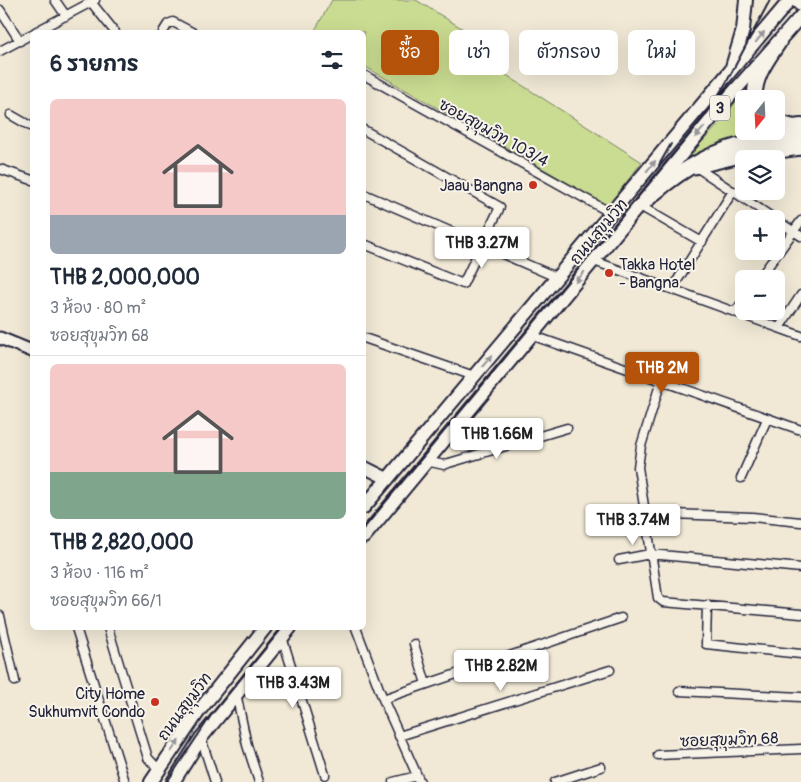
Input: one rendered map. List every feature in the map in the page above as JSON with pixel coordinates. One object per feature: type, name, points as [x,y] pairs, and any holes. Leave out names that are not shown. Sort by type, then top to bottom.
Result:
[{"type":"highway","points":[[797,0],[801,4]]},
{"type":"highway","points":[[754,90],[759,75],[779,42]]},
{"type":"highway","points":[[639,208],[668,181],[694,166],[740,155],[800,137],[793,127],[785,125]]},
{"type":"main road","points":[[729,74],[743,30],[746,0]]},
{"type":"main road","name":"ถนนสุขุมวิท","points":[[366,505],[790,0]]},
{"type":"main road","name":"ถนนสุขุมวิท","points":[[366,535],[530,335],[639,208],[730,96],[801,16]]},
{"type":"main road","points":[[517,326],[530,335]]},
{"type":"main road","points":[[0,338],[30,350]]},
{"type":"main road","points":[[366,467],[388,478],[401,491]]},
{"type":"main road","name":"ถนนสุขุมวิท","points":[[152,782],[199,711],[262,630]]},
{"type":"main road","name":"ถนนสุขุมวิท","points":[[173,782],[201,738],[286,632]]},
{"type":"street","points":[[56,0],[66,16]]},
{"type":"street","points":[[40,30],[88,2],[113,30]]},
{"type":"street","points":[[0,10],[20,41]]},
{"type":"street","points":[[164,30],[168,24],[173,22],[188,30]]},
{"type":"street","points":[[0,51],[30,35]]},
{"type":"street","name":"ซอยสุขุมวิท 103/4","points":[[366,76],[616,208]]},
{"type":"street","points":[[11,115],[30,126]]},
{"type":"street","points":[[366,131],[500,207],[463,284],[366,245]]},
{"type":"street","points":[[694,166],[762,210]]},
{"type":"street","points":[[0,169],[30,179]]},
{"type":"street","points":[[672,289],[733,192]]},
{"type":"street","points":[[366,195],[556,277]]},
{"type":"street","points":[[639,208],[702,242]]},
{"type":"street","points":[[785,241],[801,221]]},
{"type":"street","points":[[785,225],[801,236]]},
{"type":"street","points":[[594,261],[735,312]]},
{"type":"street","points":[[779,328],[801,296]]},
{"type":"street","points":[[758,320],[801,336]]},
{"type":"street","points":[[530,335],[801,430]]},
{"type":"street","points":[[366,339],[474,376]]},
{"type":"street","points":[[661,381],[638,467],[646,512],[650,554],[660,601],[801,614]]},
{"type":"street","points":[[741,478],[767,419]]},
{"type":"street","points":[[426,461],[444,465],[567,428]]},
{"type":"street","points":[[646,512],[752,517],[801,522]]},
{"type":"street","points":[[619,560],[650,554],[801,568]]},
{"type":"street","points":[[707,605],[706,644],[801,654]]},
{"type":"street","points":[[0,616],[15,681]]},
{"type":"street","points":[[383,699],[621,618]]},
{"type":"street","points":[[77,630],[125,782]]},
{"type":"street","points":[[109,630],[148,758],[159,770]]},
{"type":"street","points":[[357,630],[383,699],[418,779],[392,782]]},
{"type":"street","points":[[286,632],[325,774]]},
{"type":"street","points":[[414,644],[426,684]]},
{"type":"street","points":[[399,736],[610,670]]},
{"type":"street","points":[[679,692],[801,697]]},
{"type":"street","points":[[236,693],[247,745],[259,782]]},
{"type":"street","points":[[201,738],[215,782]]},
{"type":"street","name":"ซอยสุขุมวิท 68","points":[[658,755],[801,749]]},
{"type":"street","points":[[555,782],[602,767]]},
{"type":"green space","points":[[332,0],[416,0],[465,30],[449,30],[449,75],[506,75],[642,162],[608,206],[366,67],[366,30],[315,30]]},
{"type":"green space","points":[[735,102],[735,140],[767,140],[693,159],[688,158],[688,153],[704,140]]},
{"type":"railway","points":[[366,526],[705,116],[726,83],[770,0]]},
{"type":"railway","points":[[659,165],[671,144]]},
{"type":"railway","points":[[167,782],[212,714],[280,630]]},
{"type":"place","name":"Jaau Bangna","points":[[533,185]]},
{"type":"place","name":"Takka Hotel - Bangna","points":[[609,273]]},
{"type":"place","name":"City Home Sukhumvit Condo","points":[[155,702]]}]
